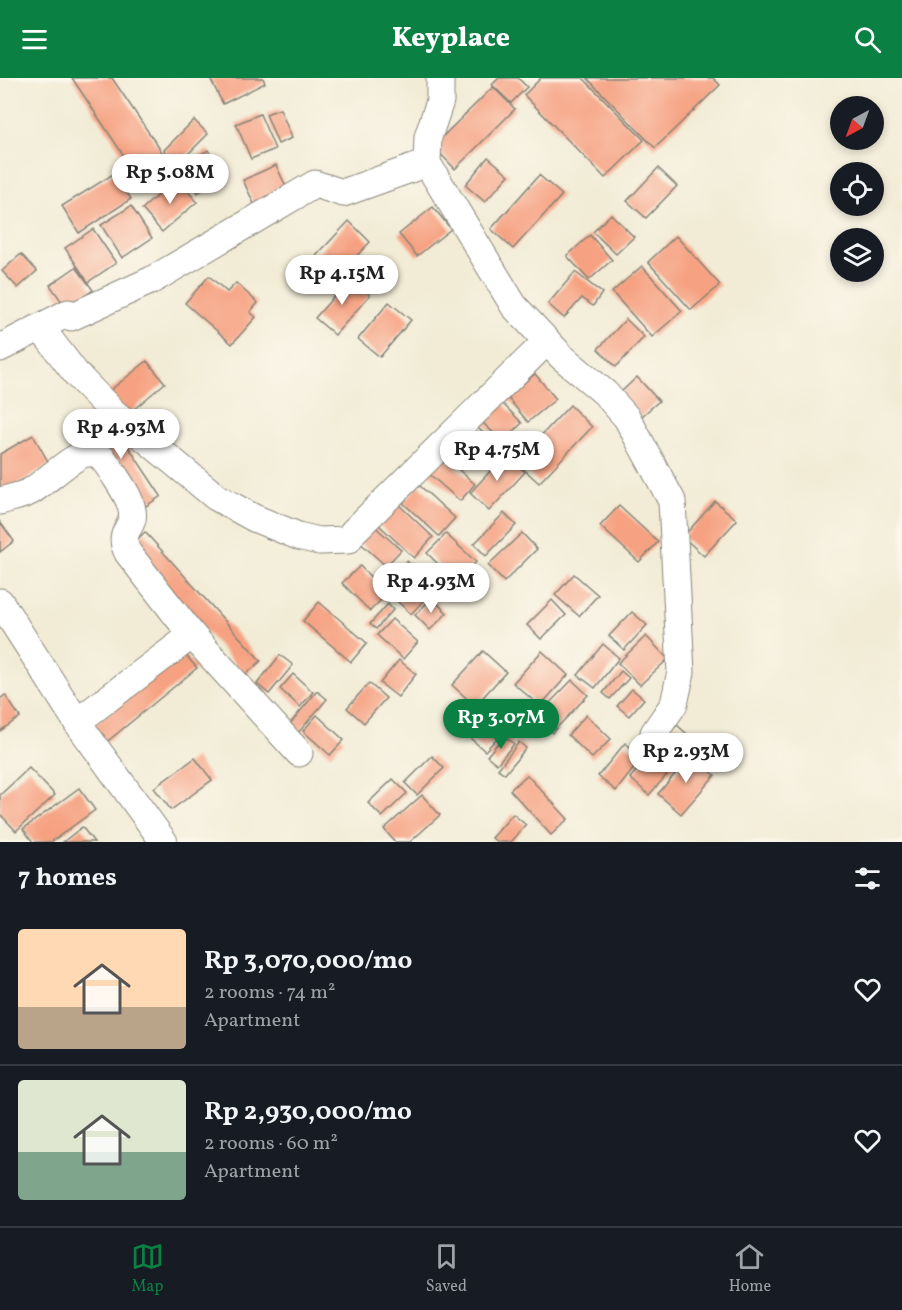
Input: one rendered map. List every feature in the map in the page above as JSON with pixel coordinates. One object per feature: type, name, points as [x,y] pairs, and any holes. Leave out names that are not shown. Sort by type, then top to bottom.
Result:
[{"type":"street","points":[[440,78],[440,101],[428,136],[427,163],[514,306],[562,357],[605,393],[627,418],[672,501],[681,672],[674,704],[654,733]]},
{"type":"street","points":[[0,348],[68,313],[71,317],[152,280],[315,184],[343,193],[427,163]]},
{"type":"street","points":[[40,327],[77,375],[113,412],[216,497],[254,518],[298,536],[319,541],[348,540],[353,532],[547,341]]},
{"type":"street","points":[[0,501],[30,492],[80,456],[90,452],[100,455],[122,487],[132,509],[133,519],[123,536],[128,553],[192,635],[299,753]]},
{"type":"street","points":[[0,602],[77,722],[164,842]]},
{"type":"street","points":[[77,722],[192,635]]},
{"type":"building","points":[[72,78],[112,78],[174,170],[146,189]]},
{"type":"building","points":[[210,78],[263,78],[265,83],[223,104]]},
{"type":"building","points":[[499,78],[518,78],[527,87],[511,103],[492,85]]},
{"type":"building","points":[[541,78],[583,78],[644,140],[605,178],[524,95]]},
{"type":"building","points":[[587,78],[713,78],[720,85],[655,148]]},
{"type":"building","points":[[493,87],[515,109],[455,169],[433,146]]},
{"type":"building","points":[[280,109],[292,138],[278,144],[266,114]]},
{"type":"building","points":[[260,114],[275,149],[251,159],[236,124]]},
{"type":"building","points":[[194,120],[208,134],[178,164],[164,150]]},
{"type":"building","points":[[208,150],[223,176],[209,185],[194,159]]},
{"type":"building","points":[[488,157],[509,175],[485,202],[465,185]]},
{"type":"building","points":[[187,158],[207,187],[198,193],[178,165]]},
{"type":"building","points":[[276,165],[288,191],[255,206],[243,180]]},
{"type":"building","points":[[658,168],[677,186],[646,218],[627,201]]},
{"type":"building","points":[[115,173],[131,199],[79,233],[62,206]]},
{"type":"building","points":[[539,175],[562,195],[513,249],[491,229]]},
{"type":"building","points":[[177,178],[197,202],[162,232],[142,209]]},
{"type":"building","points":[[131,206],[152,238],[122,258],[101,225]]},
{"type":"building","points":[[433,207],[451,229],[417,256],[399,234]]},
{"type":"building","points":[[611,214],[634,237],[616,254],[593,232]]},
{"type":"building","points":[[349,221],[370,242],[337,276],[316,256]]},
{"type":"building","points":[[93,229],[116,263],[88,282],[65,248]]},
{"type":"building","points":[[590,235],[612,260],[589,280],[567,256]]},
{"type":"building","points":[[676,236],[720,285],[691,310],[648,262]]},
{"type":"building","points":[[21,254],[37,271],[18,288],[2,271]]},
{"type":"building","points":[[642,266],[682,311],[652,337],[612,292]]},
{"type":"building","points":[[76,267],[93,290],[67,309],[50,285]]},
{"type":"building","points":[[575,272],[602,293],[593,306],[582,298],[564,318],[548,304]]},
{"type":"building","points":[[209,276],[227,292],[236,283],[258,303],[250,312],[256,317],[232,344],[185,303]]},
{"type":"building","points":[[350,278],[370,295],[335,335],[315,318]]},
{"type":"building","points":[[389,302],[411,320],[380,357],[358,339]]},
{"type":"building","points":[[626,319],[644,337],[616,367],[598,349]]},
{"type":"building","points":[[147,361],[165,383],[127,415],[108,392]]},
{"type":"building","points":[[535,374],[556,399],[528,422],[507,397]]},
{"type":"building","points":[[637,377],[659,401],[641,417],[620,393]]},
{"type":"building","points":[[501,402],[522,423],[503,442],[482,422]]},
{"type":"building","points":[[570,405],[592,427],[539,483],[516,462]]},
{"type":"building","points":[[104,410],[161,496],[140,510],[82,425]]},
{"type":"building","points":[[476,426],[497,447],[478,466],[458,446]]},
{"type":"building","points":[[33,435],[50,465],[0,494],[0,454]]},
{"type":"building","points":[[506,454],[525,472],[489,511],[470,493]]},
{"type":"building","points":[[443,456],[475,484],[460,501],[428,473]]},
{"type":"building","points":[[419,485],[455,518],[439,536],[403,503]]},
{"type":"building","points":[[715,501],[737,520],[704,556],[683,537]]},
{"type":"building","points":[[398,504],[433,537],[414,558],[379,525]]},
{"type":"building","points":[[619,506],[658,542],[639,562],[600,526]]},
{"type":"building","points":[[504,513],[516,525],[486,556],[474,544]]},
{"type":"building","points":[[0,522],[14,541],[0,552]]},
{"type":"building","points":[[372,524],[401,550],[386,566],[357,540]]},
{"type":"building","points":[[145,532],[261,661],[245,675],[129,547]]},
{"type":"building","points":[[522,533],[537,549],[504,582],[488,565]]},
{"type":"building","points":[[446,534],[476,562],[456,582],[427,553]]},
{"type":"building","points":[[407,561],[417,573],[393,596],[382,585]]},
{"type":"building","points":[[360,566],[387,594],[370,611],[342,583]]},
{"type":"building","points":[[574,574],[598,595],[579,616],[555,595]]},
{"type":"building","points":[[412,586],[426,598],[411,614],[398,602]]},
{"type":"building","points":[[432,598],[447,613],[430,630],[415,615]]},
{"type":"building","points":[[552,600],[566,615],[541,639],[527,625]]},
{"type":"building","points":[[319,602],[367,643],[351,662],[303,621]]},
{"type":"building","points":[[388,604],[393,610],[376,629],[370,624]]},
{"type":"building","points":[[632,612],[647,625],[624,650],[609,636]]},
{"type":"building","points":[[392,619],[418,642],[403,659],[377,635]]},
{"type":"building","points":[[646,636],[668,659],[640,685],[618,663]]},
{"type":"building","points":[[603,644],[619,658],[595,688],[578,675]]},
{"type":"building","points":[[483,651],[506,672],[475,706],[452,685]]},
{"type":"building","points":[[542,651],[568,675],[540,706],[513,683]]},
{"type":"building","points":[[183,652],[197,668],[103,745],[89,729]]},
{"type":"building","points":[[280,655],[293,665],[269,694],[257,684]]},
{"type":"building","points":[[399,660],[416,674],[398,697],[380,683]]},
{"type":"building","points":[[621,671],[629,678],[610,699],[603,693]]},
{"type":"building","points":[[293,674],[313,692],[300,707],[280,689]]},
{"type":"building","points":[[572,680],[588,695],[552,733],[536,717]]},
{"type":"building","points":[[369,683],[386,698],[364,723],[347,708]]},
{"type":"building","points":[[632,689],[644,699],[629,716],[617,706]]},
{"type":"building","points":[[317,691],[327,699],[298,733],[289,725]]},
{"type":"building","points":[[5,695],[20,717],[0,731],[0,699]]},
{"type":"building","points":[[483,710],[506,731],[500,738],[477,717]]},
{"type":"building","points":[[317,715],[344,740],[330,755],[303,731]]},
{"type":"building","points":[[586,715],[611,739],[592,758],[568,735]]},
{"type":"building","points":[[474,717],[497,738],[485,751],[462,731]]},
{"type":"building","points":[[677,725],[696,742],[649,795],[630,778]]},
{"type":"building","points":[[504,736],[514,744],[497,764],[487,756]]},
{"type":"building","points":[[519,742],[526,748],[505,774],[498,769]]},
{"type":"building","points":[[625,743],[643,757],[616,791],[598,776]]},
{"type":"building","points":[[691,755],[715,775],[681,814],[658,794]]},
{"type":"building","points":[[432,756],[444,768],[417,795],[405,783]]},
{"type":"building","points":[[195,758],[212,780],[171,810],[154,788]]},
{"type":"building","points":[[29,768],[55,795],[16,831],[0,814],[0,795]]},
{"type":"building","points":[[527,775],[568,819],[551,835],[510,790]]},
{"type":"building","points":[[393,779],[407,793],[382,817],[368,803]]},
{"type":"building","points":[[79,788],[95,810],[51,842],[33,842],[23,829]]},
{"type":"building","points":[[422,795],[440,815],[410,842],[395,842],[384,829]]},
{"type":"building","points":[[513,814],[526,825],[511,842],[497,842],[492,838]]},
{"type":"building","points":[[82,827],[94,842],[63,842]]}]
